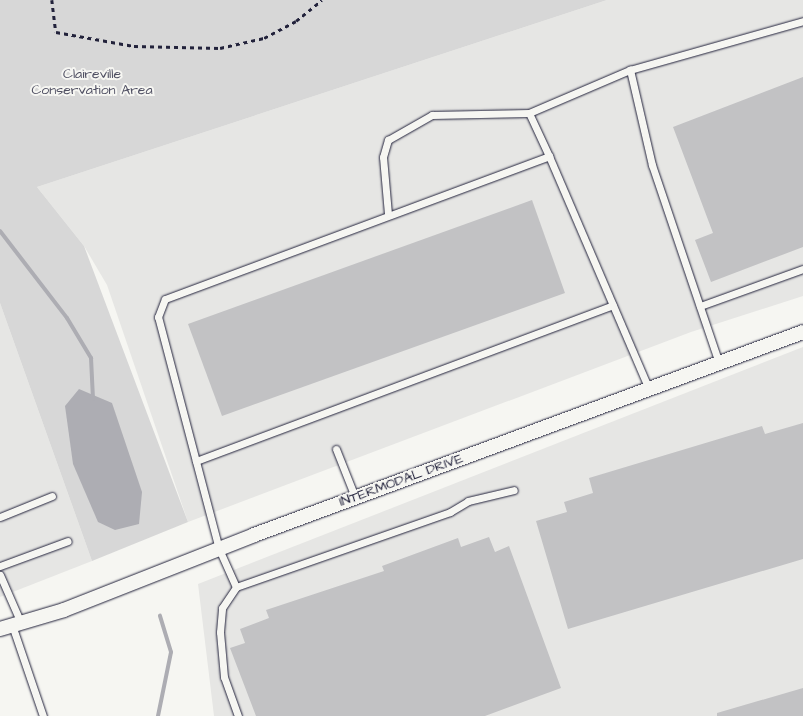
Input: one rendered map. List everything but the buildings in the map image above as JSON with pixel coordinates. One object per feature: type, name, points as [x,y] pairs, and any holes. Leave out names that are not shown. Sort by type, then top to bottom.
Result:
[{"type":"street","name":"INTERMODAL DRIVE","points":[[11,625],[803,332]]},
{"type":"lane","points":[[388,214],[383,157],[388,140],[432,115],[529,113],[630,70],[803,21]]},
{"type":"lane","points":[[630,70],[652,165],[719,363]]},
{"type":"lane","points":[[529,113],[649,389]]},
{"type":"lane","points":[[236,587],[219,549],[158,318],[165,299],[388,214],[549,156]]},
{"type":"lane","points":[[700,306],[803,269]]},
{"type":"lane","points":[[196,461],[614,305]]},
{"type":"lane","points":[[336,449],[355,498]]},
{"type":"lane","points":[[238,716],[224,677],[220,632],[222,608],[236,587],[450,512],[468,501],[514,490]]},
{"type":"lane","points":[[0,517],[52,496]]},
{"type":"lane","points":[[0,566],[68,541]]},
{"type":"lane","points":[[0,575],[11,625],[43,716]]},
{"type":"path","points":[[52,0],[56,32],[134,46],[220,48],[264,38],[296,21],[322,0]]},
{"type":"shaded area","points":[[607,0],[803,0],[803,296],[691,332],[188,522],[107,285],[84,246],[37,187]]},
{"type":"shaded area","points":[[0,303],[92,561],[0,597]]},
{"type":"shaded area","points":[[803,347],[803,716],[214,716],[198,584]]},
{"type":"shaded area","points":[[79,389],[112,403],[142,492],[139,524],[115,530],[98,522],[73,464],[65,406]]},
{"type":"green space","name":"Claireville Conservation Area","points":[[0,0],[607,0],[37,187],[84,246],[188,522],[92,561],[0,303]]},
{"type":"waterway","points":[[0,231],[67,318],[91,358],[93,399]]},
{"type":"waterway","points":[[158,716],[171,652],[160,616]]}]
